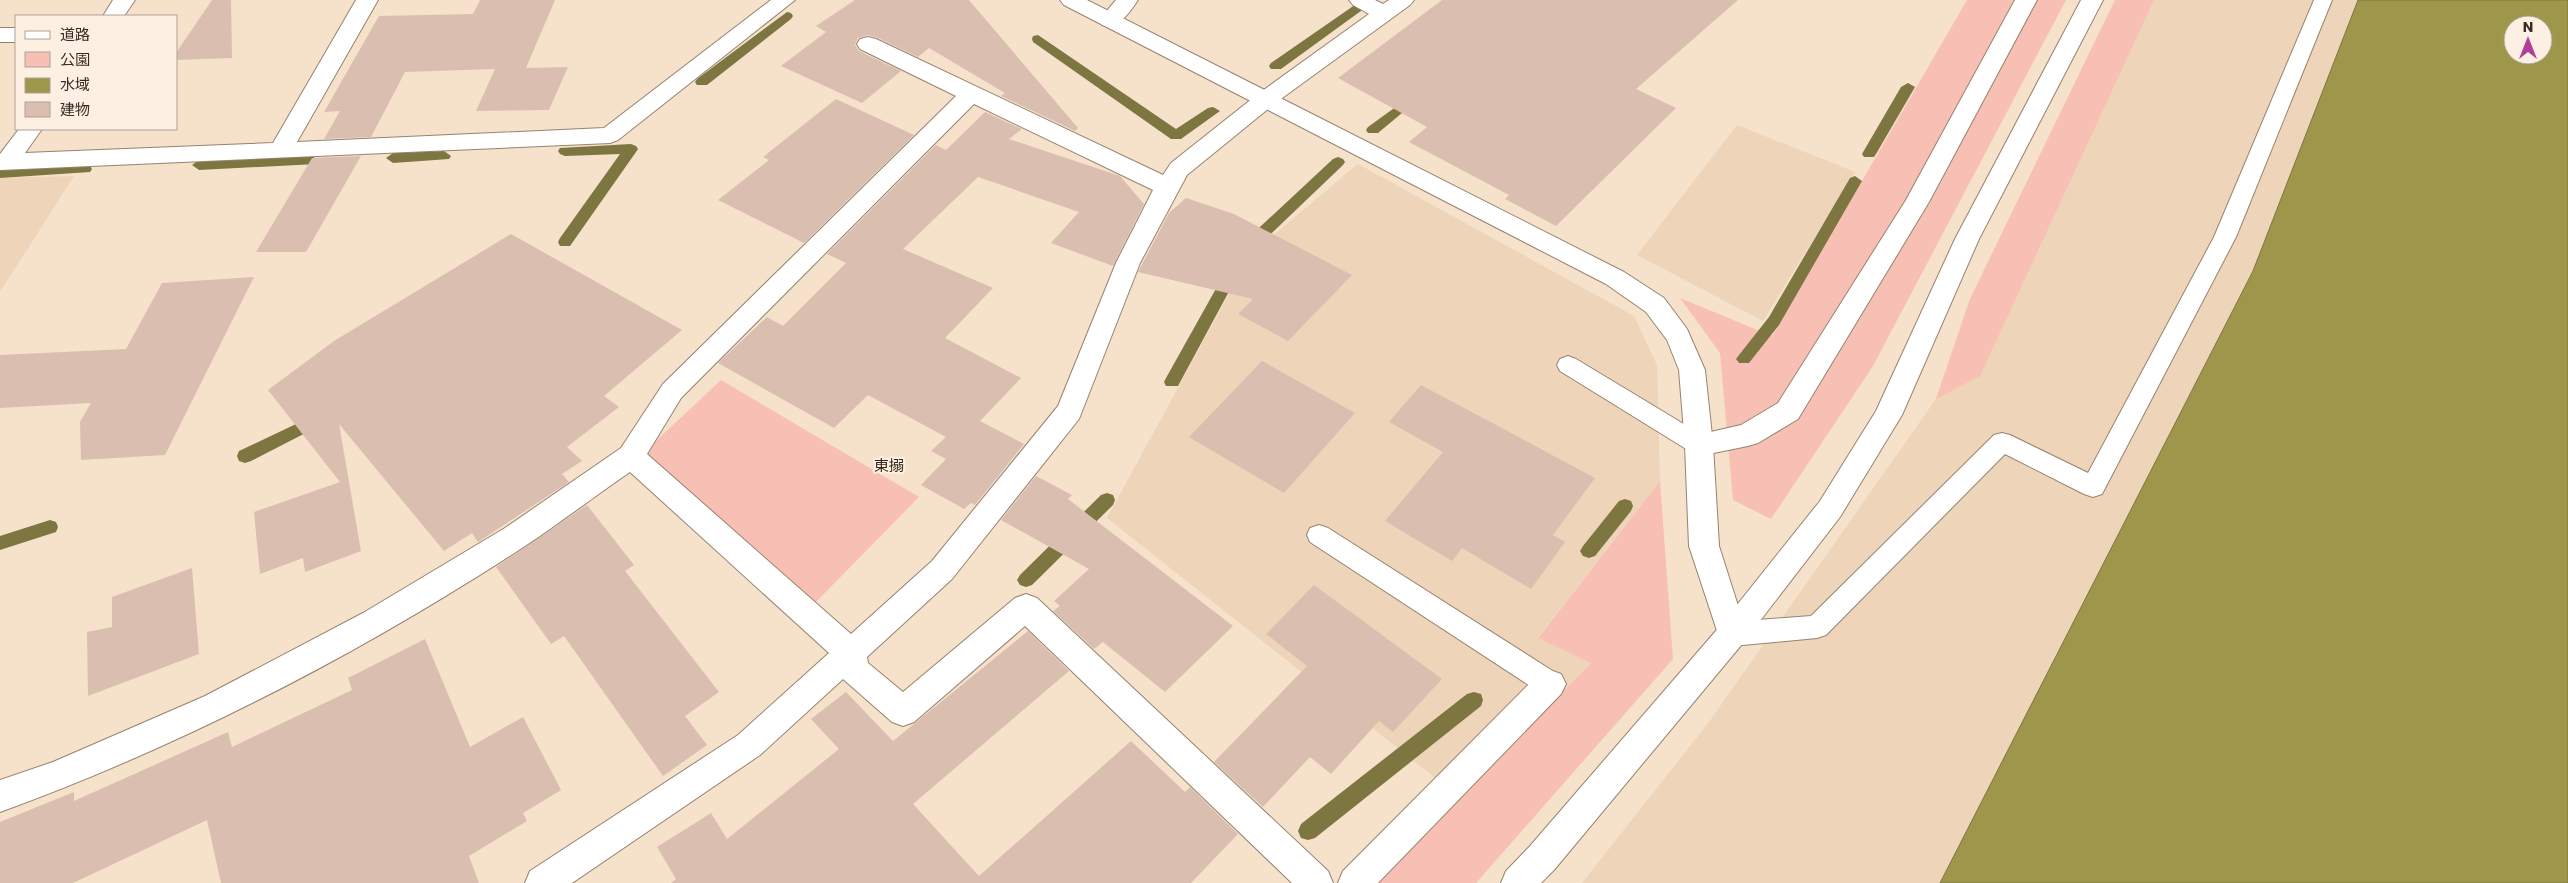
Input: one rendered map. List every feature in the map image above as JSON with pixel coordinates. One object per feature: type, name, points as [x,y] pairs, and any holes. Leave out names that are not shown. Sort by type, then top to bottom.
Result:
[{"type":"street","points":[[114,15],[124,0]]},
{"type":"street","points":[[280,151],[367,0]]},
{"type":"street","points":[[4,162],[280,151],[610,134],[784,0]]},
{"type":"street","points":[[1072,0],[1615,278],[1654,305],[1678,336],[1692,370],[1699,445],[1704,546],[1732,634]]},
{"type":"street","points":[[1110,20],[1127,0]]},
{"type":"street","points":[[1360,0],[1384,14]]},
{"type":"street","points":[[542,883],[749,745],[942,570],[1068,411],[1128,263],[1167,188],[1180,169],[1266,99],[1402,0]]},
{"type":"street","points":[[1699,445],[1748,435],[1788,411],[1917,202],[2026,0]]},
{"type":"street","points":[[1518,883],[1542,858],[1732,634],[1830,509],[1888,415],[1967,239],[2092,0]]},
{"type":"street","points":[[0,35],[15,35]]},
{"type":"street","points":[[868,44],[1167,188]]},
{"type":"street","points":[[0,796],[59,775],[216,706],[374,622],[516,537],[632,456],[672,391],[971,94]]},
{"type":"street","points":[[4,162],[30,130]]},
{"type":"street","points":[[632,456],[851,653],[854,670],[904,712],[1026,608],[1316,883]]},
{"type":"street","points":[[1355,883],[1550,684]]},
{"type":"lane","points":[[1732,634],[1817,628],[2002,442],[2093,487],[2225,237],[2323,0]]},
{"type":"lane","points":[[1568,365],[1699,445]]},
{"type":"lane","points":[[1320,535],[1550,684]]},
{"type":"shaded area","points":[[2115,0],[2568,0],[2568,883],[1582,883],[1709,722],[1936,399],[1970,299]]},
{"type":"shaded area","points":[[1737,125],[1855,172],[1763,321],[1637,255]]},
{"type":"shaded area","points":[[1358,164],[1634,316],[1657,365],[1660,481],[1538,637],[1591,663],[1458,796],[1107,518],[1251,254]]},
{"type":"shaded area","points":[[74,176],[0,292],[0,178]]},
{"type":"green space","points":[[1967,0],[2066,0],[1873,366],[1771,519],[1733,500],[1720,353],[1680,298],[1772,336]]},
{"type":"green space","points":[[2115,0],[2154,0],[1980,376],[1936,399],[1970,299]]},
{"type":"green space","points":[[721,380],[919,497],[812,606],[642,454]]},
{"type":"green space","points":[[1660,481],[1673,659],[1476,883],[1371,883],[1591,663],[1538,638]]},
{"type":"water","points":[[2358,0],[2568,0],[2568,883],[1940,883],[2253,271]]},
{"type":"building","points":[[212,0],[231,0],[232,58],[178,60],[178,50]]},
{"type":"building","points":[[480,0],[555,0],[526,68],[568,67],[549,110],[476,111],[495,69],[405,72],[371,137],[324,139],[340,111],[324,112],[379,16],[473,14]]},
{"type":"building","points":[[855,0],[969,0],[1078,128],[1075,131],[1001,96],[1005,93],[929,48],[918,57],[868,35],[858,38],[855,45],[859,51],[901,71],[862,103],[781,66],[826,32],[816,26]]},
{"type":"building","points":[[1442,0],[1738,0],[1636,89],[1676,108],[1556,226],[1505,199],[1509,195],[1409,142],[1427,127],[1338,78]]},
{"type":"building","points":[[836,99],[914,135],[804,243],[718,200],[769,160],[763,157]]},
{"type":"building","points":[[985,112],[1022,129],[1009,139],[1120,176],[1144,204],[1113,266],[1051,243],[1079,212],[978,177],[903,249],[993,288],[945,338],[1021,378],[980,421],[1024,444],[975,505],[971,503],[964,509],[921,485],[946,459],[931,451],[946,437],[868,395],[834,428],[718,363],[767,317],[783,326],[846,263],[827,254],[936,145],[946,150]]},
{"type":"building","points":[[361,156],[306,252],[256,252],[312,158]]},
{"type":"building","points":[[1186,198],[1234,214],[1352,275],[1288,341],[1238,314],[1253,299],[1138,272],[1169,213]]},
{"type":"building","points":[[511,234],[682,330],[604,396],[619,407],[567,447],[582,461],[562,474],[569,482],[478,542],[472,533],[444,551],[339,424],[361,551],[305,572],[303,558],[260,574],[254,512],[340,482],[268,390],[334,341]]},
{"type":"building","points":[[254,277],[165,455],[81,460],[80,422],[91,403],[0,408],[0,355],[126,349],[162,283]]},
{"type":"building","points":[[1262,361],[1355,413],[1284,493],[1189,437]]},
{"type":"building","points":[[1421,385],[1595,478],[1553,535],[1565,542],[1531,589],[1462,548],[1452,561],[1385,521],[1443,452],[1389,422]]},
{"type":"building","points":[[1036,476],[1072,495],[1068,499],[1233,626],[1165,692],[1103,642],[1094,649],[1053,611],[1060,606],[1054,601],[1089,569],[1001,520]]},
{"type":"building","points":[[587,505],[634,565],[625,571],[719,692],[685,716],[707,745],[663,776],[564,636],[551,644],[496,567]]},
{"type":"building","points":[[192,568],[199,654],[88,696],[87,632],[112,627],[112,597]]},
{"type":"building","points":[[1314,585],[1442,679],[1393,732],[1379,721],[1331,774],[1310,757],[1263,807],[1214,762],[1307,666],[1266,634]]},
{"type":"building","points":[[1028,631],[1069,671],[913,804],[979,876],[1131,741],[1185,792],[1190,787],[1238,834],[1191,883],[671,883],[676,879],[657,847],[711,813],[727,839],[839,749],[811,719],[846,692],[893,741]]},
{"type":"building","points":[[425,639],[470,747],[523,717],[561,790],[523,813],[527,821],[469,856],[479,883],[221,883],[207,820],[73,883],[0,883],[0,822],[74,792],[74,801],[228,732],[232,747],[352,690],[348,678]]},
{"type":"waterway","points":[[1276,66],[1370,0]]},
{"type":"waterway","points":[[702,82],[787,16]]},
{"type":"waterway","points":[[1038,39],[1176,136],[1213,111]]},
{"type":"waterway","points":[[1869,154],[1908,87]]},
{"type":"waterway","points":[[1373,130],[1397,110]]},
{"type":"waterway","points":[[565,151],[631,149],[565,242]]},
{"type":"waterway","points":[[393,158],[444,156]]},
{"type":"waterway","points":[[199,165],[312,161]]},
{"type":"waterway","points":[[1251,244],[1338,162]]},
{"type":"waterway","points":[[0,173],[85,169]]},
{"type":"waterway","points":[[1744,359],[1774,321],[1855,181]]},
{"type":"waterway","points":[[1172,382],[1232,273]]},
{"type":"waterway","points":[[245,456],[317,420]]},
{"type":"waterway","points":[[1026,580],[1107,500]]},
{"type":"waterway","points":[[1589,551],[1625,506]]},
{"type":"waterway","points":[[0,543],[50,527]]},
{"type":"waterway","points":[[1308,831],[1474,700]]},
{"type":"district","name":"東搦","points":[[889,465]]}]
